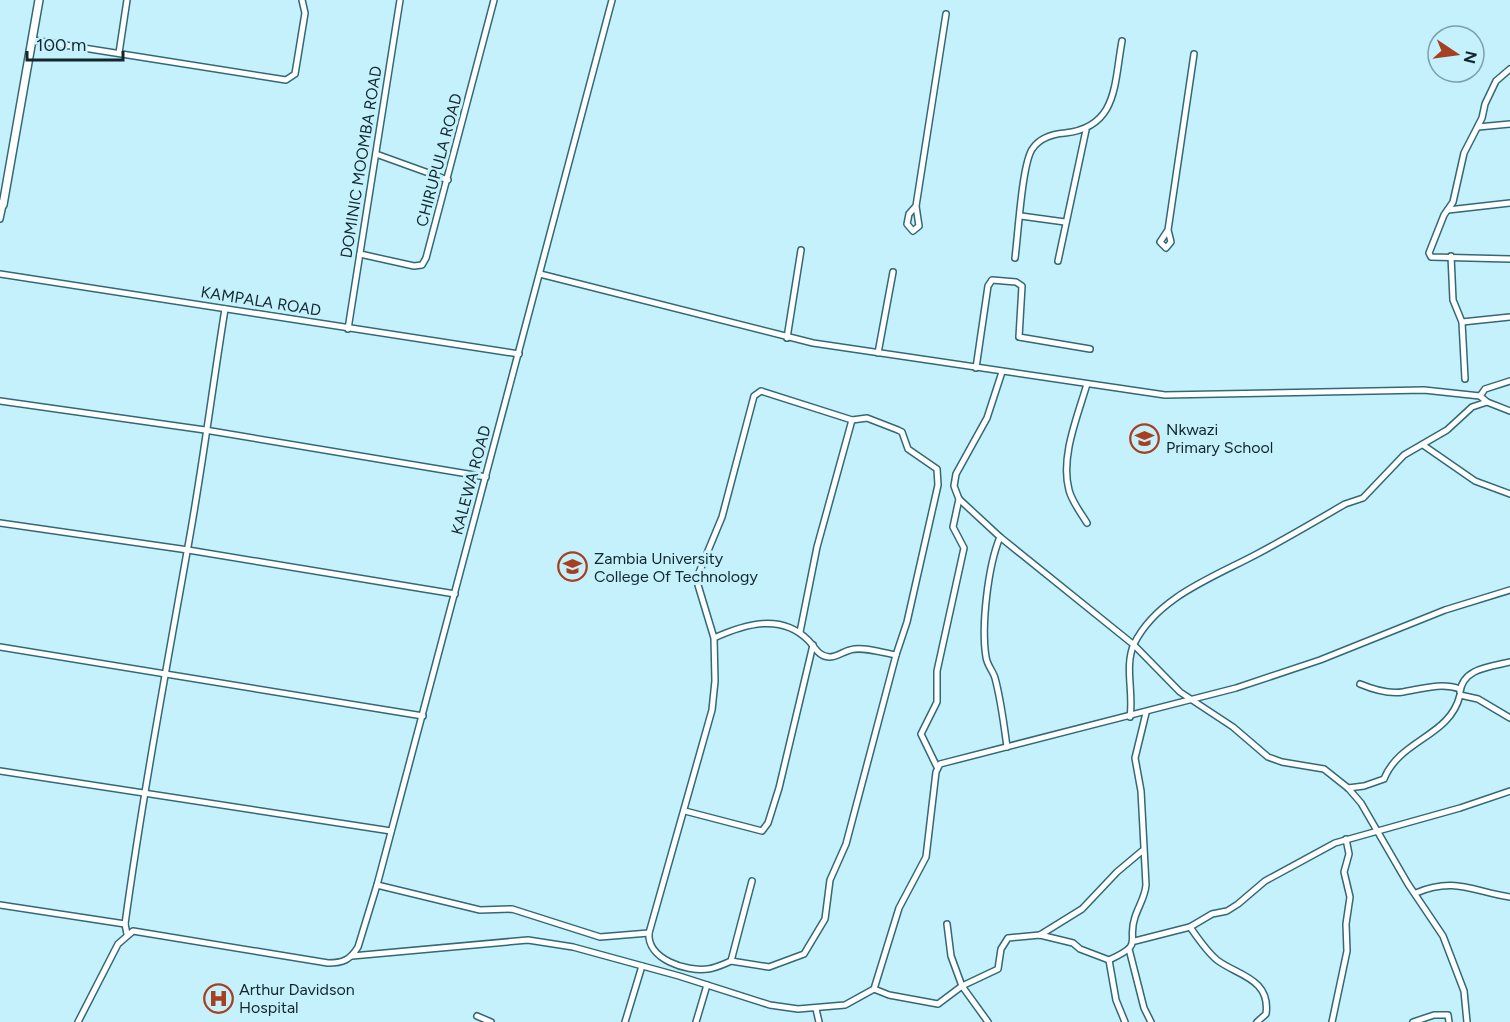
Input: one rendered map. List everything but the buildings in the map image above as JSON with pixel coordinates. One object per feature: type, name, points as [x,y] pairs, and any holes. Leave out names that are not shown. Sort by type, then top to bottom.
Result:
[{"type":"main road","points":[[1,204],[39,0]]},
{"type":"street","points":[[119,53],[127,0]]},
{"type":"street","name":"DOMINIC MOOMBA ROAD","points":[[348,329],[400,0]]},
{"type":"street","name":"CHIRUPULA ROAD","points":[[360,254],[414,266],[422,265],[426,258],[494,0]]},
{"type":"street","name":"KALEWA ROAD","points":[[352,956],[363,935],[423,716],[612,0]]},
{"type":"street","points":[[33,40],[286,80],[295,74],[305,13],[302,1]]},
{"type":"street","points":[[916,206],[946,15]]},
{"type":"street","points":[[1016,258],[1028,161],[1034,146],[1054,134],[1086,129],[1095,124],[1108,108],[1122,41]]},
{"type":"street","points":[[1168,231],[1194,54]]},
{"type":"street","points":[[1510,69],[1496,81],[1478,127],[1464,153],[1458,186],[1429,253],[1431,257],[1510,259]]},
{"type":"street","points":[[1478,127],[1510,124]]},
{"type":"street","points":[[1058,261],[1086,129]]},
{"type":"street","points":[[376,154],[448,180]]},
{"type":"street","points":[[1448,210],[1510,203]]},
{"type":"street","points":[[0,219],[1,204]]},
{"type":"street","points":[[1021,216],[1065,222]]},
{"type":"street","points":[[787,338],[801,250]]},
{"type":"street","points":[[1451,256],[1453,300],[1462,322],[1465,379]]},
{"type":"street","points":[[878,353],[893,272]]},
{"type":"street","name":"KAMPALA ROAD","points":[[0,274],[519,354]]},
{"type":"street","points":[[540,274],[787,338],[1002,372],[1181,396],[1398,390],[1480,396],[1487,402],[1510,411]]},
{"type":"street","points":[[976,368],[988,286],[992,280],[1016,282],[1022,286],[1019,337],[1090,349]]},
{"type":"street","points":[[127,934],[125,924],[164,672],[188,550],[225,309]]},
{"type":"street","points":[[1462,322],[1510,317]]},
{"type":"street","points":[[1002,372],[987,418],[956,474],[954,486],[960,499],[1000,537],[1134,645],[1191,701],[1233,727],[1268,757],[1282,762],[1324,769],[1348,788],[1365,809],[1375,830],[1443,936],[1464,991],[1467,1022]]},
{"type":"street","points":[[1480,396],[1485,389],[1510,381]]},
{"type":"street","points":[[1087,384],[1066,476],[1070,493],[1087,524]]},
{"type":"street","points":[[761,391],[852,420],[867,418],[902,432],[908,449],[939,472],[907,622],[849,835],[834,868],[825,919],[804,954],[769,967],[731,961],[710,969],[676,964],[665,960],[651,948],[648,933],[685,811],[712,710],[715,681],[714,638],[698,585],[698,574],[722,517],[754,396],[761,391]]},
{"type":"street","points":[[0,401],[205,430],[486,477]]},
{"type":"street","points":[[1130,717],[1133,701],[1130,663],[1134,645],[1159,612],[1206,580],[1345,504],[1363,498],[1404,455],[1446,430],[1472,407],[1487,402]]},
{"type":"street","points":[[800,632],[817,547],[852,420]]},
{"type":"street","points":[[1424,445],[1475,481],[1510,494]]},
{"type":"street","points":[[874,989],[899,908],[926,857],[937,767],[921,734],[937,702],[937,671],[963,548],[953,527],[960,499]]},
{"type":"street","points":[[0,523],[188,550],[455,594]]},
{"type":"street","points":[[1000,537],[994,551],[986,605],[985,638],[986,657],[995,678],[1007,747]]},
{"type":"street","points":[[937,767],[946,760],[1191,701],[1292,669],[1444,610],[1510,590]]},
{"type":"street","points":[[714,638],[759,622],[774,623],[800,632],[819,654],[827,657],[851,649],[896,656]]},
{"type":"street","points":[[685,811],[762,831],[768,823],[781,779],[813,645]]},
{"type":"street","points":[[0,647],[423,716]]},
{"type":"street","points":[[1348,788],[1364,786],[1384,779],[1393,763],[1455,712],[1460,692],[1470,673],[1510,662]]},
{"type":"street","points":[[1360,684],[1371,689],[1402,692],[1426,686],[1450,686],[1510,718]]},
{"type":"street","points":[[78,1022],[118,944],[133,931],[146,931],[317,961],[344,961],[352,956],[528,940],[573,947],[770,1005],[816,1010],[844,1005],[874,989],[938,1005],[962,986],[998,969],[1001,949],[1008,938],[1040,935],[1073,943],[1080,949],[1109,960],[1129,949],[1135,941],[1135,917],[1145,895],[1141,791],[1135,758],[1146,713]]},
{"type":"street","points":[[0,771],[391,831]]},
{"type":"street","points":[[1135,941],[1190,927],[1238,904],[1264,881],[1346,839],[1460,808],[1510,791]]},
{"type":"street","points":[[1333,1021],[1347,951],[1346,924],[1350,897],[1344,872],[1349,855],[1346,839]]},
{"type":"street","points":[[1040,935],[1076,914],[1117,872],[1142,851]]},
{"type":"street","points":[[731,961],[752,881]]},
{"type":"street","points":[[1416,893],[1434,885],[1449,884],[1510,897]]},
{"type":"street","points":[[377,885],[480,910],[512,909],[600,937],[648,933]]},
{"type":"street","points":[[0,905],[125,924]]},
{"type":"street","points":[[947,924],[951,956],[962,986],[988,1022]]},
{"type":"street","points":[[1190,927],[1214,958],[1253,979],[1267,1004],[1266,1014],[1257,1022]]},
{"type":"street","points":[[1129,949],[1144,1008],[1151,1022]]},
{"type":"street","points":[[1109,960],[1116,1000],[1125,1022]]},
{"type":"street","points":[[625,1022],[642,966]]},
{"type":"street","points":[[696,1022],[707,985]]},
{"type":"street","points":[[816,1010],[819,1022]]},
{"type":"street","points":[[1413,1022],[1441,1015],[1448,1016],[1449,1022]]},
{"type":"street","points":[[477,1016],[491,1022]]},
{"type":"place","name":"Nkwazi Primary School","points":[[1145,438]]},
{"type":"place","name":"Zambia University College Of Technology","points":[[573,567]]},
{"type":"place","name":"Arthur Davidson Hospital","points":[[218,998]]}]
